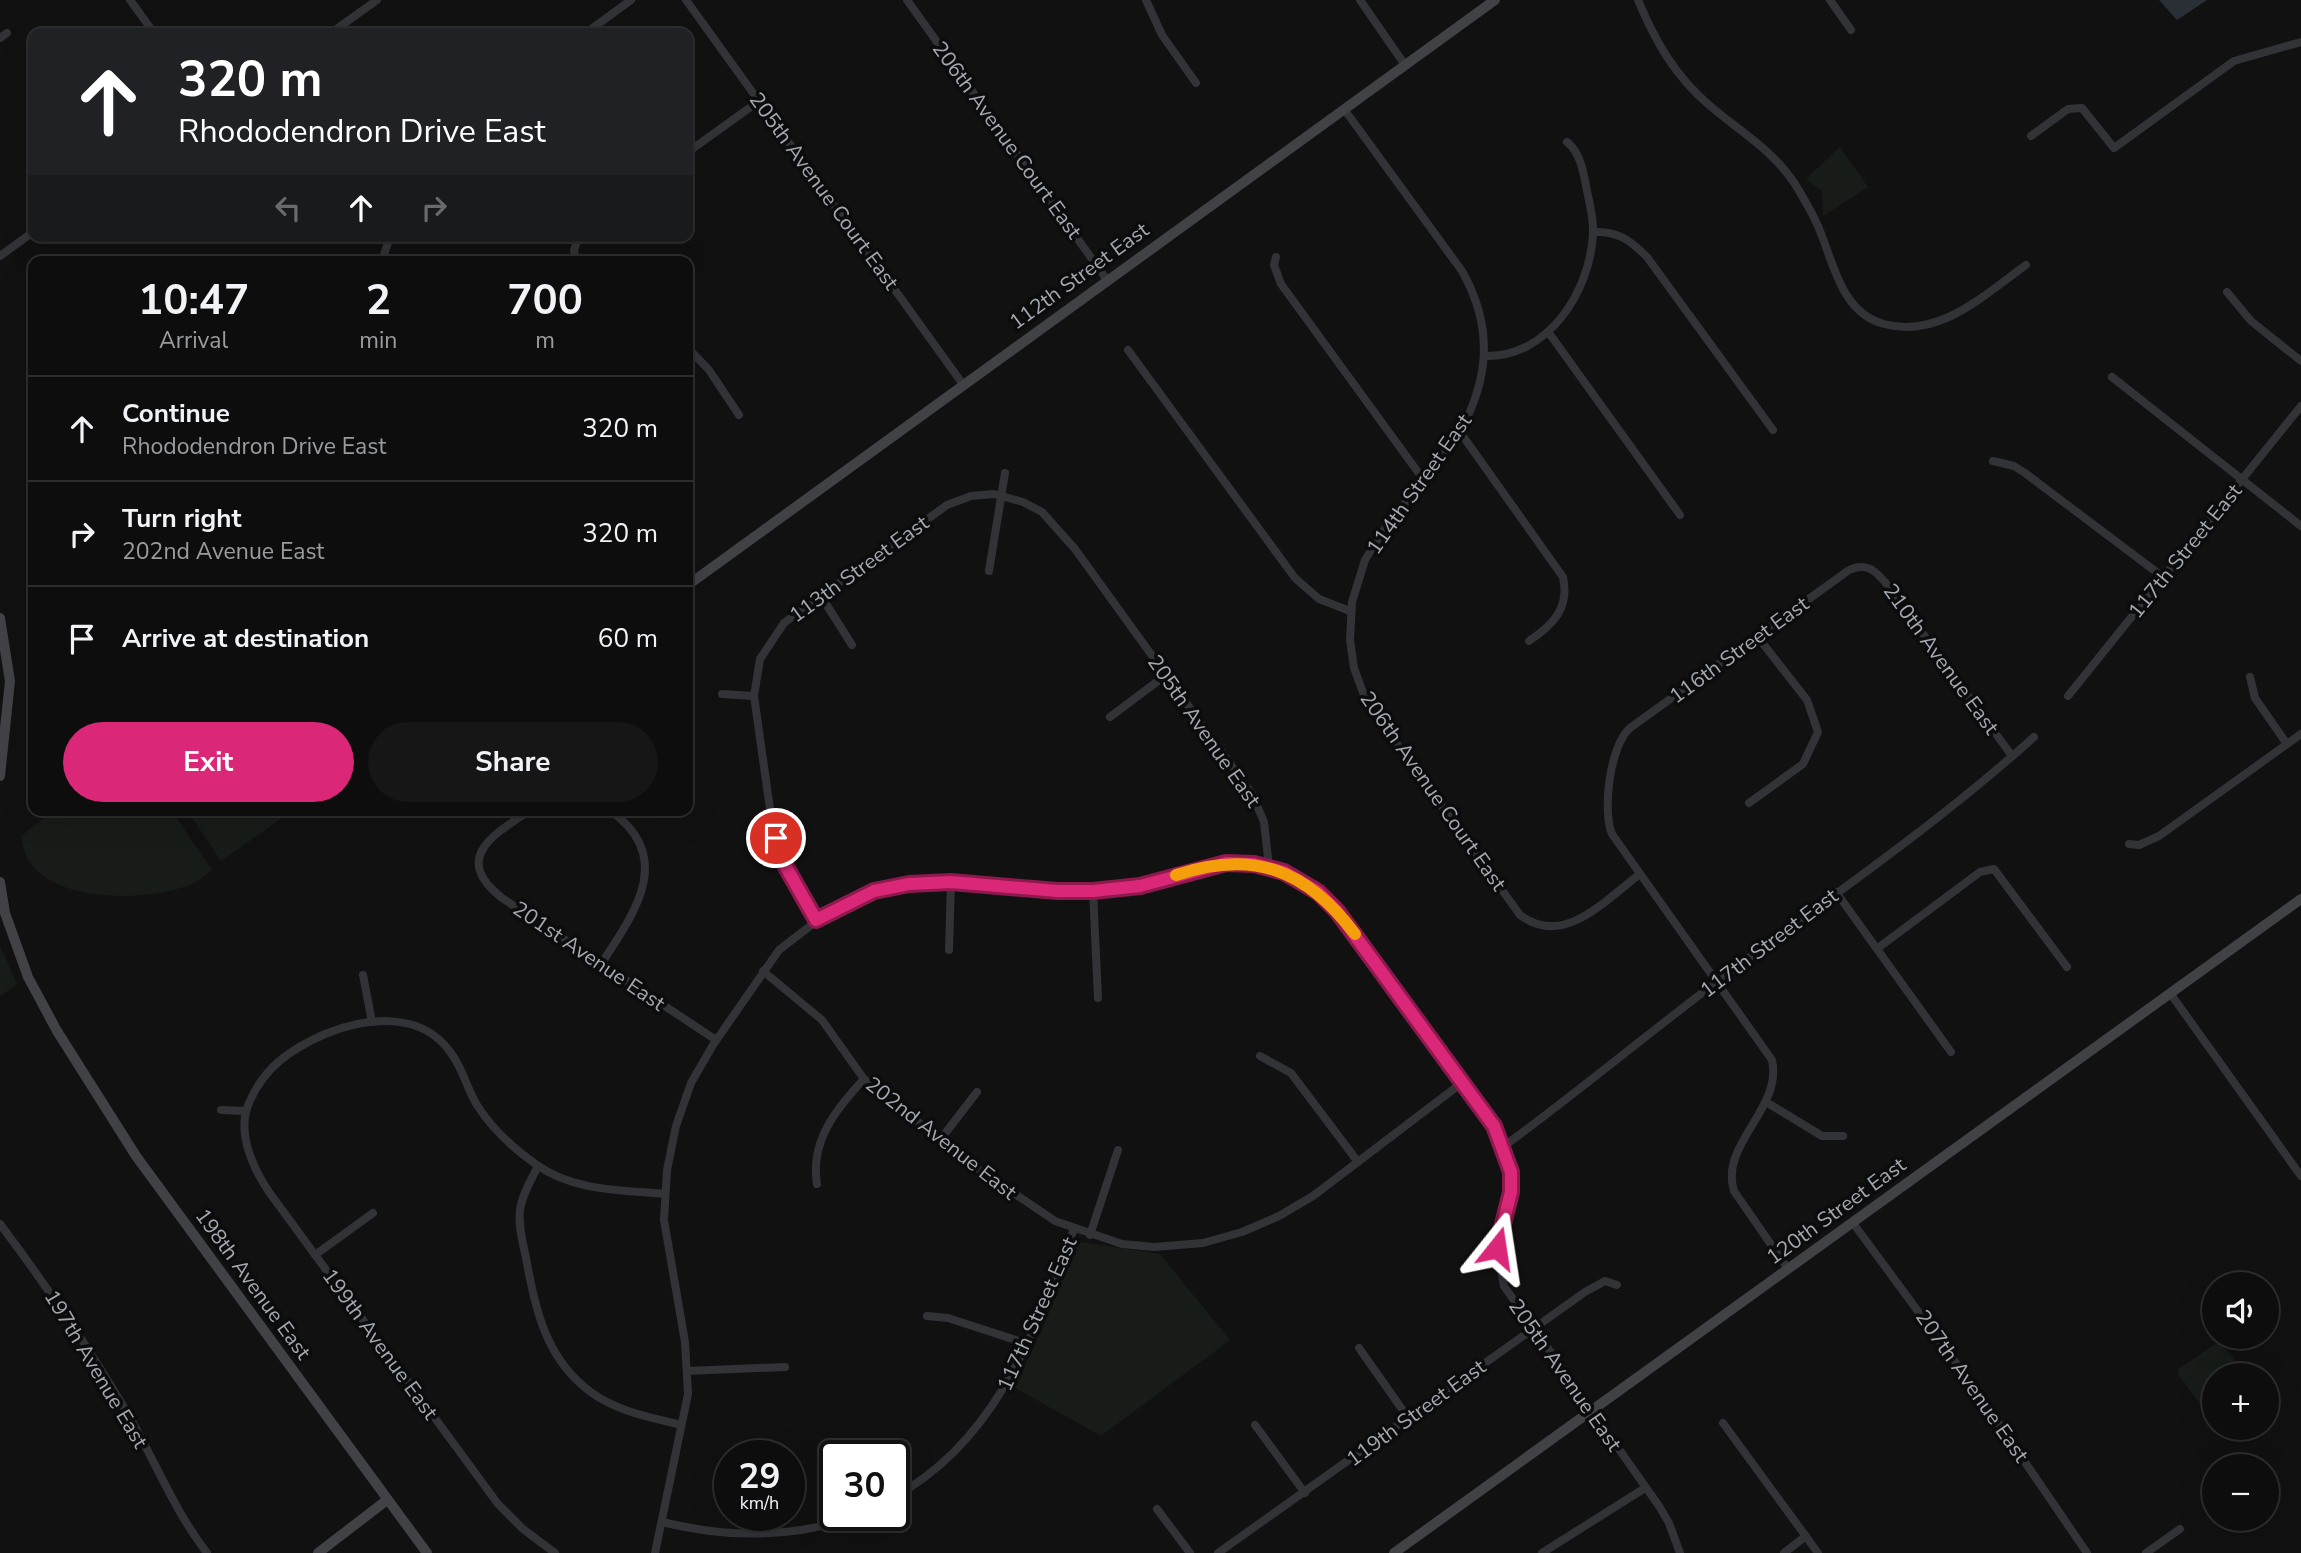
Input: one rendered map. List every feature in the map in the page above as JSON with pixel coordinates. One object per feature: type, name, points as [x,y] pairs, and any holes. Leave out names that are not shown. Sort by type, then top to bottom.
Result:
[{"type":"street","points":[[130,0],[150,28]]},
{"type":"street","points":[[338,28],[377,0]]},
{"type":"street","points":[[593,28],[631,0]]},
{"type":"street","name":"205th Avenue Court East","points":[[686,0],[962,383]]},
{"type":"street","name":"206th Avenue Court East","points":[[907,0],[1107,280]]},
{"type":"street","points":[[1146,0],[1162,35],[1196,83]]},
{"type":"street","points":[[1360,0],[1405,65]]},
{"type":"street","name":"112th Street East","points":[[693,581],[962,383],[1495,0]]},
{"type":"street","points":[[1638,0],[1652,34],[1674,69],[1707,104],[1770,153],[1793,181],[1819,229],[1846,294],[1864,314],[1884,324],[1920,327],[1941,321],[1967,307],[2026,265]]},
{"type":"street","points":[[1830,0],[1851,30]]},
{"type":"street","points":[[2031,135],[2068,109],[2082,108],[2114,148],[2234,61],[2301,42]]},
{"type":"street","points":[[693,148],[759,101]]},
{"type":"street","name":"114th Street East","points":[[1344,109],[1462,271],[1483,321],[1486,356],[1478,396],[1460,432],[1365,560],[1350,611]]},
{"type":"street","points":[[1486,356],[1523,350],[1549,333],[1584,280],[1593,232],[1581,164],[1574,147],[1567,142]]},
{"type":"street","points":[[1593,232],[1618,234],[1633,243],[1647,257],[1773,430]]},
{"type":"street","points":[[0,256],[28,236]]},
{"type":"street","points":[[1276,257],[1274,265],[1281,284],[1423,479]]},
{"type":"street","points":[[2227,292],[2251,321],[2301,361]]},
{"type":"street","points":[[1549,333],[1681,515]]},
{"type":"street","points":[[1128,350],[1295,578],[1319,599],[1350,611]]},
{"type":"street","points":[[693,353],[709,370],[739,415]]},
{"type":"street","points":[[2112,377],[2301,526]]},
{"type":"street","name":"117th Street East","points":[[2068,696],[2301,406]]},
{"type":"street","points":[[1460,432],[1563,577],[1565,592],[1561,612],[1543,632],[1529,641]]},
{"type":"street","points":[[1993,461],[2025,473],[2163,578]]},
{"type":"street","points":[[989,572],[1004,473]]},
{"type":"street","name":"113th Street East","points":[[754,696],[757,668],[770,640],[784,623],[947,505],[979,495],[1001,496]]},
{"type":"street","name":"205th Avenue East","points":[[1001,496],[1023,502],[1042,512],[1075,549],[1252,794],[1265,822],[1269,867],[1298,879],[1337,911],[1494,1126],[1511,1172],[1511,1192],[1499,1233],[1498,1260],[1510,1298],[1669,1523],[1680,1553]]},
{"type":"street","name":"116th Street East","points":[[1640,874],[1612,834],[1606,817],[1618,744],[1630,728],[1849,570],[1867,567]]},
{"type":"street","name":"210th Avenue East","points":[[1867,567],[1878,572],[2012,756]]},
{"type":"street","points":[[821,596],[852,645]]},
{"type":"street","name":"206th Avenue Court East","points":[[1350,611],[1354,668],[1366,701],[1520,915],[1540,926],[1558,928],[1576,922],[1640,874]]},
{"type":"street","points":[[0,618],[10,681],[0,776]]},
{"type":"street","points":[[1749,803],[1803,764],[1813,749],[1818,732],[1807,700],[1757,636]]},
{"type":"street","points":[[1110,717],[1166,675]]},
{"type":"street","points":[[2250,677],[2255,698],[2287,744]]},
{"type":"street","points":[[722,694],[754,696],[772,823],[786,867],[816,920]]},
{"type":"street","points":[[2129,844],[2139,845],[2159,836],[2301,734]]},
{"type":"street","name":"117th Street East","points":[[1503,1147],[1589,1084],[1717,981],[1974,789],[2034,737]]},
{"type":"street","name":"201st Avenue East","points":[[522,816],[483,846],[478,859],[482,878],[495,893],[716,1040]]},
{"type":"street","points":[[601,964],[639,902],[646,878],[640,848],[617,816]]},
{"type":"street","points":[[655,1553],[688,1394],[685,1342],[666,1234],[665,1195],[676,1126],[691,1083],[716,1040],[779,950],[816,920],[874,891],[909,884],[951,882],[1057,891],[1093,891],[1140,886],[1226,863],[1269,867]]},
{"type":"street","points":[[1878,948],[1980,872],[1994,869],[2067,967]]},
{"type":"street","points":[[1640,874],[1772,1060],[1774,1082],[1735,1159],[1732,1184],[1788,1269]]},
{"type":"street","name":"198th Avenue East","points":[[0,882],[18,957],[57,1031],[167,1200],[427,1553]]},
{"type":"street","points":[[948,950],[951,882]]},
{"type":"street","points":[[1093,891],[1098,998]]},
{"type":"street","points":[[1836,892],[1951,1052]]},
{"type":"street","name":"120th Street East","points":[[1394,1553],[2301,899]]},
{"type":"street","name":"202nd Avenue East","points":[[763,971],[822,1020],[864,1079],[1021,1200],[1074,1229]]},
{"type":"street","points":[[363,975],[372,1022]]},
{"type":"street","points":[[2170,993],[2301,1176]]},
{"type":"street","points":[[221,1110],[245,1111],[259,1082],[279,1060],[320,1037],[372,1022],[408,1023],[436,1036],[453,1054],[484,1115],[505,1139],[538,1166],[583,1185],[665,1195]]},
{"type":"street","points":[[1260,1056],[1279,1063],[1291,1073],[1358,1162]]},
{"type":"street","points":[[817,1184],[815,1157],[820,1138],[839,1108],[864,1079]]},
{"type":"street","name":"117th Street East","points":[[910,1487],[933,1472],[973,1435],[1010,1382],[1074,1229],[1122,1244],[1154,1247],[1187,1245],[1223,1238],[1261,1225],[1296,1206],[1463,1082]]},
{"type":"street","points":[[940,1140],[977,1092]]},
{"type":"street","points":[[1766,1102],[1822,1136],[1843,1136]]},
{"type":"street","name":"199th Avenue East","points":[[245,1111],[247,1143],[256,1173],[498,1504],[523,1529],[555,1553]]},
{"type":"street","points":[[1090,1235],[1118,1150]]},
{"type":"street","points":[[538,1166],[522,1201],[520,1229],[534,1305],[547,1341],[573,1376],[591,1392],[629,1412],[681,1425]]},
{"type":"street","points":[[315,1255],[373,1213]]},
{"type":"street","name":"207th Avenue East","points":[[1853,1223],[1935,1334],[2087,1553]]},
{"type":"street","name":"197th Avenue East","points":[[0,1224],[92,1354],[129,1416],[175,1506],[207,1553]]},
{"type":"street","name":"119th Street East","points":[[1218,1553],[1409,1419],[1532,1328],[1600,1283],[1617,1285]]},
{"type":"street","points":[[927,1316],[948,1318],[1028,1344]]},
{"type":"street","points":[[1359,1349],[1409,1419]]},
{"type":"street","points":[[687,1371],[785,1367]]},
{"type":"street","points":[[1723,1423],[1818,1553]]},
{"type":"street","points":[[1255,1425],[1304,1493]]},
{"type":"street","points":[[1542,1553],[1645,1488]]},
{"type":"street","points":[[318,1553],[387,1500]]},
{"type":"street","points":[[1157,1509],[1190,1553]]},
{"type":"street","points":[[662,1522],[701,1531],[775,1534],[819,1526]]},
{"type":"street","points":[[2146,1553],[2180,1529]]},
{"type":"street","points":[[1784,1553],[1806,1536]]},
{"type":"shaded area","points":[[2159,0],[2207,0],[2177,20]]},
{"type":"shaded area","points":[[1840,147],[1868,187],[1823,216],[1822,191],[1806,179]]},
{"type":"shaded area","points":[[47,816],[175,816],[212,870],[190,885],[151,894],[128,896],[81,892],[42,875],[29,861],[21,836]]},
{"type":"shaded area","points":[[191,816],[285,816],[221,861]]},
{"type":"shaded area","points":[[0,946],[17,984],[0,996]]},
{"type":"shaded area","points":[[1081,1242],[1160,1254],[1230,1340],[1101,1436],[1014,1387],[1042,1330],[1073,1250]]},
{"type":"shaded area","points":[[2208,1349],[2225,1349],[2236,1363],[2202,1363],[2202,1407],[2178,1374],[2179,1369]]},
{"type":"slow traffic","points":[[1176,875],[1226,863],[1269,867],[1298,879],[1318,892],[1355,934]]},
{"type":"route","points":[[776,838],[786,867],[816,920],[839,906],[874,891],[926,882],[1093,891],[1140,886],[1226,863],[1269,867],[1298,879],[1318,892],[1337,911],[1498,1133],[1509,1160],[1511,1192],[1497,1248]]}]
